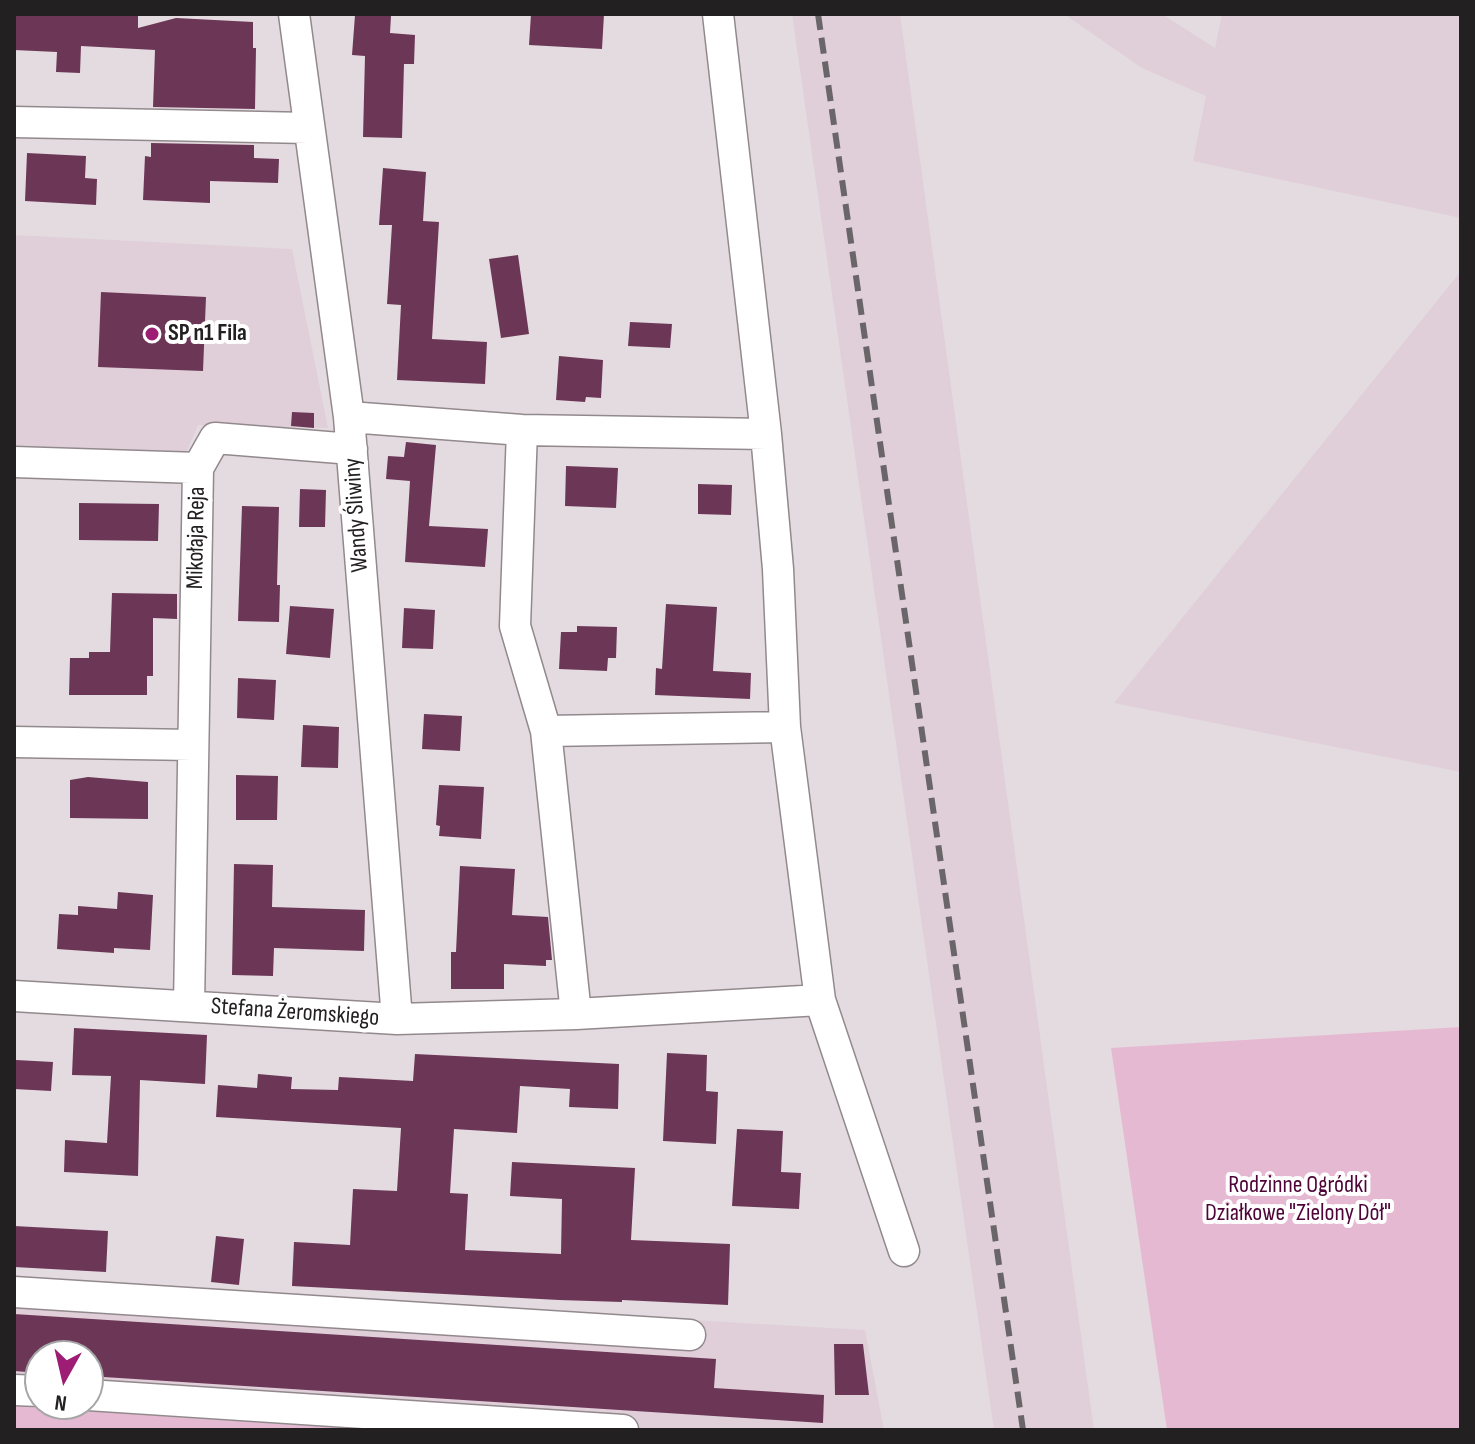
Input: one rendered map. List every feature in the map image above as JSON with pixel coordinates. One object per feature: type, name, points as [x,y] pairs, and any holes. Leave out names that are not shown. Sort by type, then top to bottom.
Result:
[{"type":"street","name":"Wandy Śliwiny","points":[[294,14],[349,417],[397,1019]]},
{"type":"street","points":[[718,14],[766,434],[778,569],[785,727],[820,1000],[904,1251]]},
{"type":"street","points":[[14,122],[308,128]]},
{"type":"street","points":[[349,417],[522,430],[766,434]]},
{"type":"street","points":[[522,430],[515,626],[546,731],[576,1014]]},
{"type":"street","points":[[198,468],[215,438],[352,449]]},
{"type":"street","name":"Mikołaja Reja","points":[[14,462],[198,468],[189,1006]]},
{"type":"street","points":[[546,731],[785,727]]},
{"type":"street","points":[[14,742],[192,745]]},
{"type":"street","name":"Stefana Żeromskiego","points":[[14,996],[397,1019],[576,1014],[820,1000]]},
{"type":"street","points":[[14,1292],[690,1335]]},
{"type":"street","points":[[104,1396],[623,1430]]},
{"type":"shaded area","points":[[792,14],[900,14],[1094,1430],[994,1430]]},
{"type":"shaded area","points":[[1064,14],[1162,14],[1215,48],[1222,14],[1461,14],[1461,218],[1193,161],[1206,96],[1142,68]]},
{"type":"shaded area","points":[[14,235],[292,249],[328,428],[198,425],[185,455],[14,449]]},
{"type":"shaded area","points":[[1461,271],[1461,772],[1114,703]]},
{"type":"shaded area","points":[[14,1281],[865,1330],[884,1430],[377,1430],[104,1412],[104,1340],[24,1340],[24,1407],[14,1406]]},
{"type":"green space","name":"Rodzinne Ogródki Działkowe \"Zielony Dół\"","points":[[1461,1027],[1461,1430],[1167,1430],[1111,1048]]},
{"type":"green space","points":[[14,1406],[24,1407],[24,1420],[104,1420],[104,1412],[377,1430],[14,1430]]},
{"type":"building","points":[[14,14],[138,16],[138,28],[176,18],[253,22],[253,48],[256,48],[255,109],[153,107],[155,50],[81,46],[80,73],[56,72],[57,52],[14,50]]},
{"type":"building","points":[[531,14],[604,14],[602,49],[529,45]]},
{"type":"building","points":[[355,15],[391,16],[390,33],[415,35],[414,64],[404,64],[402,138],[363,137],[365,56],[352,55]]},
{"type":"building","points":[[151,143],[254,145],[254,158],[279,159],[278,183],[210,181],[210,203],[143,200],[145,156],[151,157]]},
{"type":"building","points":[[27,153],[86,156],[85,178],[97,179],[96,205],[25,201]]},
{"type":"building","points":[[383,168],[426,172],[423,221],[439,222],[432,339],[487,342],[485,384],[397,380],[401,305],[387,304],[392,225],[379,225]]},
{"type":"building","points":[[518,255],[529,334],[501,338],[489,259]]},
{"type":"building","name":"SP n1 Fila","points":[[101,292],[206,297],[203,371],[98,367]]},
{"type":"building","points":[[630,322],[672,324],[670,348],[628,346]]},
{"type":"building","points":[[559,356],[603,360],[601,398],[586,397],[585,402],[556,400]]},
{"type":"building","points":[[292,412],[314,413],[314,428],[291,426]]},
{"type":"building","points":[[406,442],[436,445],[429,526],[488,529],[485,567],[405,562],[410,481],[386,479],[388,456],[404,457]]},
{"type":"building","points":[[566,466],[618,468],[616,508],[565,506]]},
{"type":"building","points":[[698,484],[732,485],[731,515],[698,514]]},
{"type":"building","points":[[300,489],[326,490],[325,527],[299,527]]},
{"type":"building","points":[[79,503],[159,504],[158,541],[79,540]]},
{"type":"building","points":[[242,506],[279,507],[279,622],[238,621]]},
{"type":"building","points":[[112,593],[177,594],[177,619],[153,618],[153,676],[147,676],[147,695],[69,695],[70,658],[89,658],[89,652],[110,652]]},
{"type":"building","points":[[666,604],[717,607],[713,671],[751,673],[750,699],[655,695],[656,668],[662,669]]},
{"type":"building","points":[[290,606],[334,609],[330,658],[286,654]]},
{"type":"building","points":[[404,608],[435,610],[433,649],[402,648]]},
{"type":"building","points":[[577,626],[617,627],[616,658],[608,658],[607,671],[559,669],[561,632],[577,632]]},
{"type":"building","points":[[238,678],[276,680],[274,720],[237,718]]},
{"type":"building","points":[[424,714],[462,716],[460,751],[422,749]]},
{"type":"building","points":[[303,725],[339,727],[338,768],[301,767]]},
{"type":"building","points":[[236,775],[278,776],[277,820],[236,820]]},
{"type":"building","points":[[88,777],[148,782],[148,819],[70,818],[70,780]]},
{"type":"building","points":[[439,785],[484,787],[481,839],[439,836],[440,826],[436,825]]},
{"type":"building","points":[[234,864],[273,865],[272,907],[365,910],[364,951],[274,948],[273,976],[232,975]]},
{"type":"building","points":[[460,866],[515,869],[512,915],[548,917],[552,960],[546,960],[546,966],[504,964],[504,989],[451,989],[451,952],[456,952]]},
{"type":"building","points":[[118,892],[153,895],[150,950],[114,948],[114,953],[57,949],[59,914],[78,915],[78,906],[117,909]]},
{"type":"building","points":[[74,1028],[207,1035],[205,1084],[140,1080],[138,1176],[64,1172],[65,1140],[107,1143],[111,1076],[72,1075]]},
{"type":"building","points":[[667,1053],[707,1055],[706,1091],[718,1092],[716,1144],[663,1141]]},
{"type":"building","points":[[415,1054],[619,1064],[618,1109],[569,1107],[570,1089],[520,1086],[517,1133],[454,1129],[450,1193],[468,1194],[465,1250],[561,1254],[562,1199],[510,1196],[512,1162],[635,1168],[631,1240],[730,1244],[728,1305],[292,1286],[294,1242],[350,1245],[353,1189],[397,1191],[401,1128],[216,1117],[218,1085],[257,1088],[258,1074],[292,1077],[291,1089],[338,1090],[339,1077],[413,1081]]},
{"type":"building","points":[[16,1060],[53,1062],[51,1091],[14,1089]]},
{"type":"building","points":[[737,1129],[783,1131],[781,1172],[801,1173],[799,1209],[732,1206]]},
{"type":"building","points":[[14,1226],[108,1231],[106,1272],[14,1267]]},
{"type":"building","points":[[216,1236],[244,1239],[239,1285],[211,1282]]},
{"type":"building","points":[[14,1314],[716,1359],[714,1388],[824,1395],[823,1423],[104,1377],[104,1340],[24,1340],[24,1372],[14,1371]]},
{"type":"building","points":[[834,1344],[863,1344],[869,1395],[835,1395]]},
{"type":"railway","points":[[818,14],[1023,1430]]},
{"type":"place","name":"SP n1 Fila","points":[[152,334]]}]
